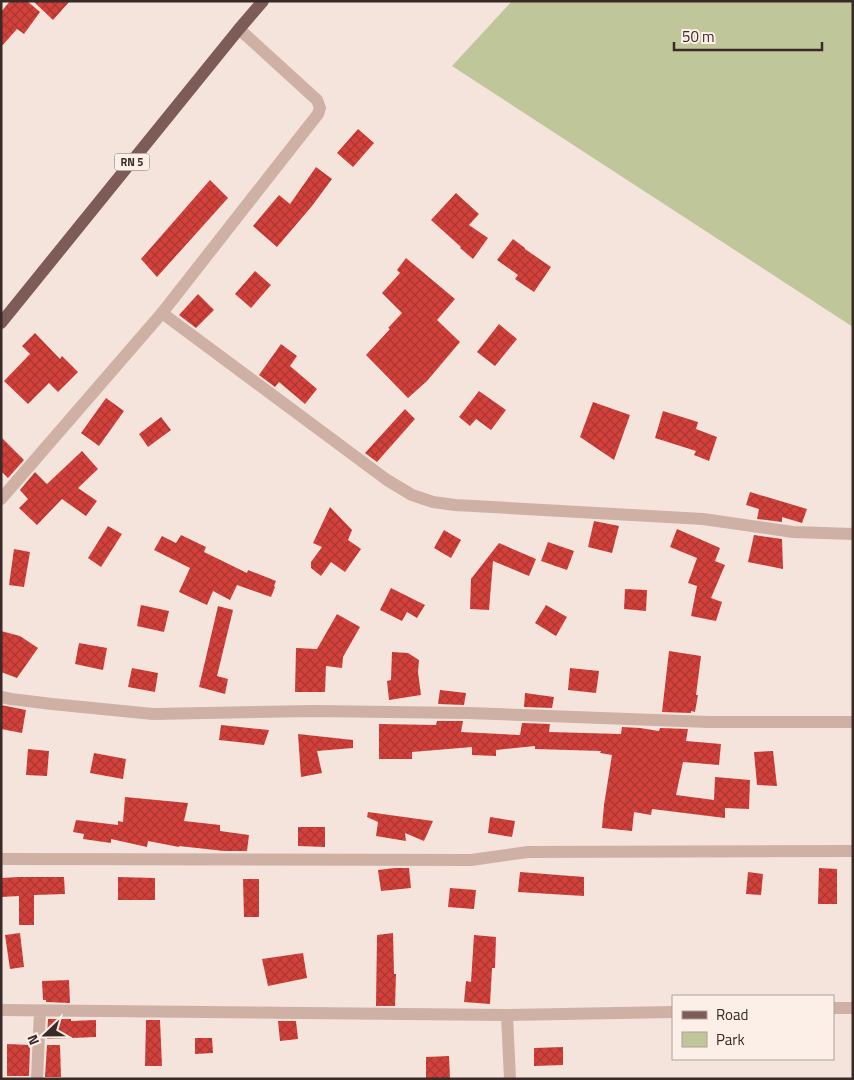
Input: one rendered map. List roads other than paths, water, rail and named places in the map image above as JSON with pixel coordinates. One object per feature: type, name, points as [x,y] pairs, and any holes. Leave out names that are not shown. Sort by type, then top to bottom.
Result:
[{"type":"main road","name":"RN 5","points":[[1,323],[263,1]]},
{"type":"street","points":[[1,499],[162,313],[318,114],[320,108],[317,100],[239,29]]},
{"type":"street","points":[[162,313],[387,480],[412,495],[433,502],[703,519],[793,532],[853,534]]},
{"type":"street","points":[[1,697],[153,714],[313,711],[468,713],[708,722],[853,722]]},
{"type":"street","points":[[1,859],[471,860],[528,852],[853,851]]},
{"type":"street","points":[[834,1008],[853,1008]]},
{"type":"street","points":[[1,1010],[507,1015],[672,1012]]},
{"type":"street","points":[[37,1079],[40,1011]]},
{"type":"street","points":[[507,1015],[510,1079]]}]
